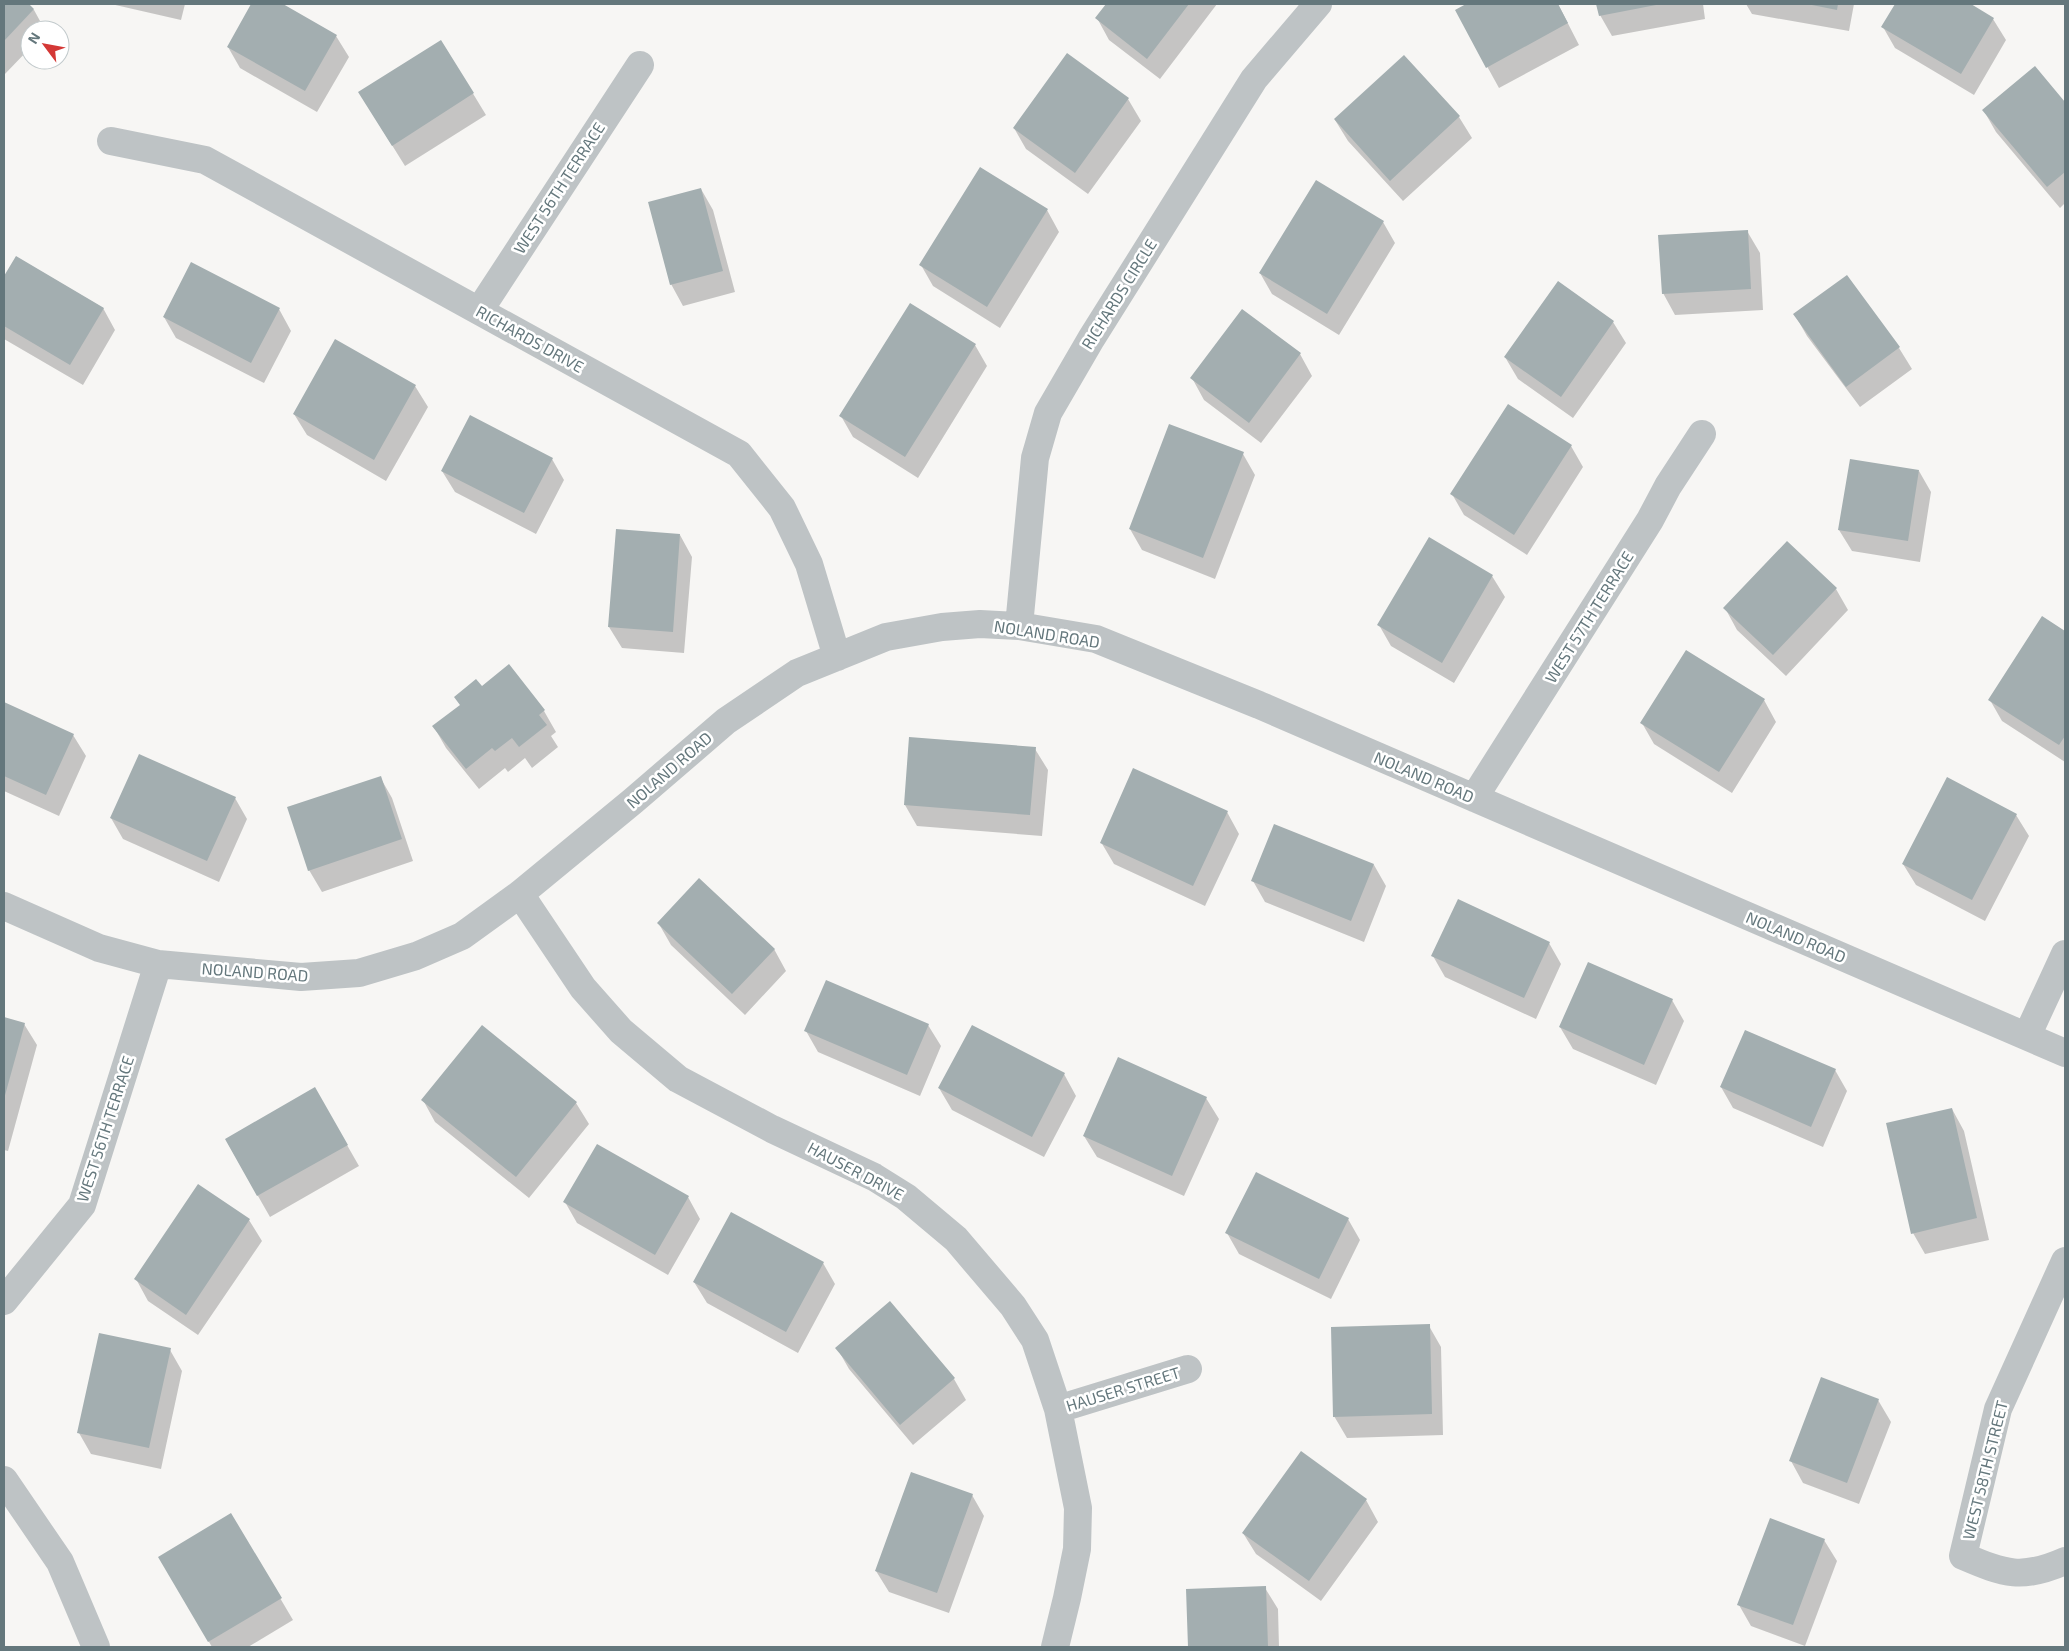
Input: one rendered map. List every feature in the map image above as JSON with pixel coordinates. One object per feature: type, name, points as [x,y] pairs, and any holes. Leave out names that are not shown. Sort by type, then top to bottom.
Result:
[{"type":"street","name":"RICHARDS CIRCLE","points":[[1019,626],[1035,458],[1048,413],[1090,339],[1254,79],[1318,4]]},
{"type":"street","name":"WEST 56TH TERRACE","points":[[479,311],[640,65]]},
{"type":"street","name":"RICHARDS DRIVE","points":[[112,141],[205,160],[739,454],[782,508],[809,564],[837,657]]},
{"type":"street","name":"WEST 57TH TERRACE","points":[[1474,798],[1650,520],[1668,486],[1702,434]]},
{"type":"street","name":"NOLAND ROAD","points":[[4,906],[99,948],[158,964],[301,977],[360,973],[416,956],[462,936],[520,894],[726,721],[797,673],[886,637],[942,627],[980,624],[1019,626],[1096,639],[1259,705],[2065,1053]]},
{"type":"street","name":"HAUSER DRIVE","points":[[520,894],[583,988],[621,1031],[678,1079],[772,1129],[874,1177],[906,1197],[956,1239],[1013,1306],[1035,1340],[1058,1409],[1078,1508],[1077,1549],[1054,1647]]},
{"type":"street","points":[[2027,1036],[2065,954]]},
{"type":"street","name":"WEST 56TH TERRACE","points":[[4,1301],[82,1206],[158,964]]},
{"type":"street","name":"WEST 58TH STREET","points":[[2065,1261],[1998,1409],[1963,1556],[1991,1568],[2020,1574],[2049,1568],[2065,1561]]},
{"type":"street","name":"HAUSER STREET","points":[[1058,1409],[1188,1369]]},
{"type":"street","points":[[4,1480],[60,1562],[96,1647]]},
{"type":"building","points":[[4,4],[29,4],[34,9],[24,20],[20,20],[20,24],[4,41]]},
{"type":"building","points":[[251,4],[283,4],[337,35],[305,91],[227,47]]},
{"type":"building","points":[[1106,4],[1189,4],[1147,59],[1095,18]]},
{"type":"building","points":[[1466,4],[1558,4],[1568,23],[1486,68],[1455,10]]},
{"type":"building","points":[[1596,4],[1656,4],[1656,5],[1599,16]]},
{"type":"building","points":[[1807,4],[1838,4],[1837,10]]},
{"type":"building","points":[[1895,4],[1971,4],[1994,18],[1961,74],[1881,27]]},
{"type":"building","points":[[441,40],[474,93],[392,146],[358,92]]},
{"type":"building","points":[[1067,53],[1129,98],[1075,173],[1013,128]]},
{"type":"building","points":[[1404,55],[1460,116],[1390,181],[1334,119]]},
{"type":"building","points":[[2035,66],[2065,102],[2065,172],[2047,187],[1982,110]]},
{"type":"building","points":[[980,167],[1048,209],[987,307],[919,265]]},
{"type":"building","points":[[1316,180],[1384,221],[1327,314],[1259,273]]},
{"type":"building","points":[[701,188],[723,271],[670,285],[648,202]]},
{"type":"building","points":[[1748,230],[1751,289],[1662,294],[1658,235]]},
{"type":"building","points":[[16,256],[104,308],[70,365],[4,326],[4,276]]},
{"type":"building","points":[[191,262],[280,308],[251,363],[163,317]]},
{"type":"building","points":[[1847,275],[1900,347],[1846,387],[1793,314]]},
{"type":"building","points":[[1558,281],[1614,321],[1561,397],[1504,357]]},
{"type":"building","points":[[910,303],[976,344],[905,457],[839,416]]},
{"type":"building","points":[[1242,309],[1301,353],[1249,423],[1190,378]]},
{"type":"building","points":[[335,339],[416,385],[374,460],[293,414]]},
{"type":"building","points":[[1508,404],[1572,445],[1514,535],[1450,494]]},
{"type":"building","points":[[470,415],[553,458],[524,513],[441,471]]},
{"type":"building","points":[[1169,424],[1244,452],[1203,558],[1129,529]]},
{"type":"building","points":[[1850,459],[1919,470],[1908,541],[1838,530]]},
{"type":"building","points":[[616,529],[680,534],[673,632],[608,627]]},
{"type":"building","points":[[1429,537],[1493,575],[1442,663],[1377,625]]},
{"type":"building","points":[[1787,541],[1837,588],[1773,655],[1723,608]]},
{"type":"building","points":[[2042,616],[2065,631],[2065,736],[2059,745],[1988,700]]},
{"type":"building","points":[[1686,650],[1765,699],[1719,772],[1640,723]]},
{"type":"building","points":[[509,664],[545,710],[539,715],[547,725],[519,747],[512,738],[495,751],[492,748],[466,769],[432,726],[460,705],[454,697],[476,679],[482,686]]},
{"type":"building","points":[[4,702],[74,734],[46,795],[4,776]]},
{"type":"building","points":[[909,737],[1036,747],[1030,815],[904,805]]},
{"type":"building","points":[[139,754],[236,797],[207,861],[110,818]]},
{"type":"building","points":[[1133,768],[1228,811],[1193,886],[1100,843]]},
{"type":"building","points":[[381,776],[402,839],[308,871],[287,807]]},
{"type":"building","points":[[1947,777],[2017,814],[1972,900],[1902,864]]},
{"type":"building","points":[[1274,824],[1374,864],[1351,921],[1251,881]]},
{"type":"building","points":[[699,878],[775,949],[732,994],[657,923]]},
{"type":"building","points":[[1458,899],[1550,942],[1524,998],[1431,956]]},
{"type":"building","points":[[1588,962],[1673,999],[1644,1065],[1559,1027]]},
{"type":"building","points":[[826,980],[929,1024],[907,1075],[804,1031]]},
{"type":"building","points":[[4,1017],[25,1023],[4,1099]]},
{"type":"building","points":[[482,1025],[577,1102],[516,1177],[421,1100]]},
{"type":"building","points":[[972,1025],[1065,1073],[1032,1137],[938,1088]]},
{"type":"building","points":[[1745,1030],[1836,1069],[1811,1127],[1720,1087]]},
{"type":"building","points":[[1118,1057],[1207,1097],[1172,1176],[1083,1136]]},
{"type":"building","points":[[315,1087],[348,1145],[257,1196],[225,1139]]},
{"type":"building","points":[[1952,1108],[1977,1218],[1911,1234],[1886,1123]]},
{"type":"building","points":[[597,1144],[689,1196],[655,1255],[563,1202]]},
{"type":"building","points":[[1256,1172],[1349,1218],[1319,1279],[1225,1233]]},
{"type":"building","points":[[198,1184],[250,1219],[186,1315],[134,1279]]},
{"type":"building","points":[[731,1212],[824,1262],[786,1332],[693,1282]]},
{"type":"building","points":[[890,1301],[955,1378],[900,1425],[835,1348]]},
{"type":"building","points":[[1430,1324],[1432,1414],[1333,1417],[1331,1327]]},
{"type":"building","points":[[99,1333],[171,1348],[149,1448],[77,1433]]},
{"type":"building","points":[[1821,1377],[1879,1399],[1847,1483],[1789,1461]]},
{"type":"building","points":[[1301,1451],[1367,1499],[1309,1581],[1242,1533]]},
{"type":"building","points":[[911,1472],[973,1494],[937,1593],[875,1571]]},
{"type":"building","points":[[231,1513],[282,1598],[208,1642],[158,1557]]},
{"type":"building","points":[[1770,1518],[1825,1539],[1793,1625],[1737,1605]]},
{"type":"building","points":[[1266,1586],[1268,1647],[1188,1647],[1186,1589]]}]
